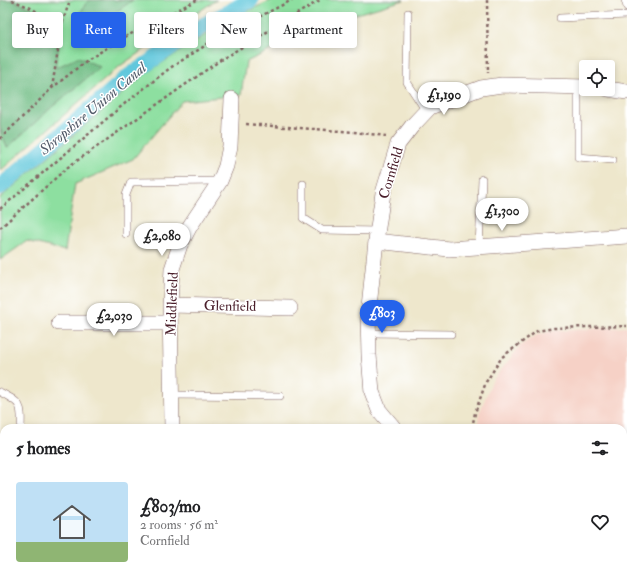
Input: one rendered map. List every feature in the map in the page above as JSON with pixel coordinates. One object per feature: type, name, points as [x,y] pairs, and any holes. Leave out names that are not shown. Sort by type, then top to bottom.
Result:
[{"type":"street","name":"Cornfield","points":[[391,424],[379,410],[372,392],[368,316],[383,192],[398,144],[430,107],[453,98],[502,84],[579,87]]},
{"type":"street","points":[[615,90],[627,92]]},
{"type":"street","name":"Middlefield","points":[[172,424],[170,305],[172,269],[180,245],[190,226],[220,181],[226,166],[230,146],[232,99]]},
{"type":"street","points":[[377,236],[449,249],[627,236]]},
{"type":"street","name":"Glenfield","points":[[170,305],[290,308]]},
{"type":"street","points":[[59,323],[170,323]]},
{"type":"lane","points":[[625,0],[627,7]]},
{"type":"lane","points":[[408,13],[408,82],[426,111]]},
{"type":"lane","points":[[560,18],[627,15]]},
{"type":"lane","points":[[581,96],[578,157],[613,160]]},
{"type":"lane","points":[[479,247],[482,179]]},
{"type":"lane","points":[[126,234],[126,195],[131,182],[220,181]]},
{"type":"lane","points":[[303,184],[303,218],[322,230],[377,236]]},
{"type":"lane","points":[[369,333],[452,334]]},
{"type":"lane","points":[[0,392],[16,400],[22,411],[21,424]]},
{"type":"lane","points":[[172,395],[280,396]]},
{"type":"path","points":[[12,0],[37,12]]},
{"type":"path","points":[[63,21],[70,0]]},
{"type":"path","points":[[0,139],[52,88],[86,61],[121,38],[197,0]]},
{"type":"path","points":[[0,209],[123,105],[170,68],[214,40],[292,0]]},
{"type":"path","points":[[0,228],[68,167],[222,59],[320,0]]},
{"type":"path","points":[[487,0],[488,87]]},
{"type":"path","points":[[52,88],[59,48]]},
{"type":"path","points":[[232,123],[346,131],[403,138]]},
{"type":"path","points":[[473,424],[486,382],[502,357],[537,331],[554,328],[627,326]]},
{"type":"shaded area","points":[[627,327],[627,424],[478,424],[479,414],[492,381],[521,345],[537,335],[552,331]]},
{"type":"green space","points":[[0,0],[217,0],[198,12],[134,12],[134,48],[146,48],[120,66],[0,171]]},
{"type":"green space","points":[[0,0],[12,0],[37,12],[12,12],[12,48],[58,48],[55,68],[79,57],[100,67],[52,107],[7,148],[0,127]]},
{"type":"green space","points":[[89,0],[133,0],[116,12],[81,12]]},
{"type":"green space","points":[[272,0],[404,0],[357,14],[357,12],[269,12],[269,48],[275,48],[246,62],[241,95],[182,101],[133,159],[75,184],[65,251],[27,241],[0,260],[0,198],[145,74],[185,48],[198,48],[198,40],[206,34],[206,48],[261,48],[261,12],[246,12]]},
{"type":"waterway","name":"Shropshire Union Canal","points":[[0,187],[129,76],[204,25],[251,0]]}]
